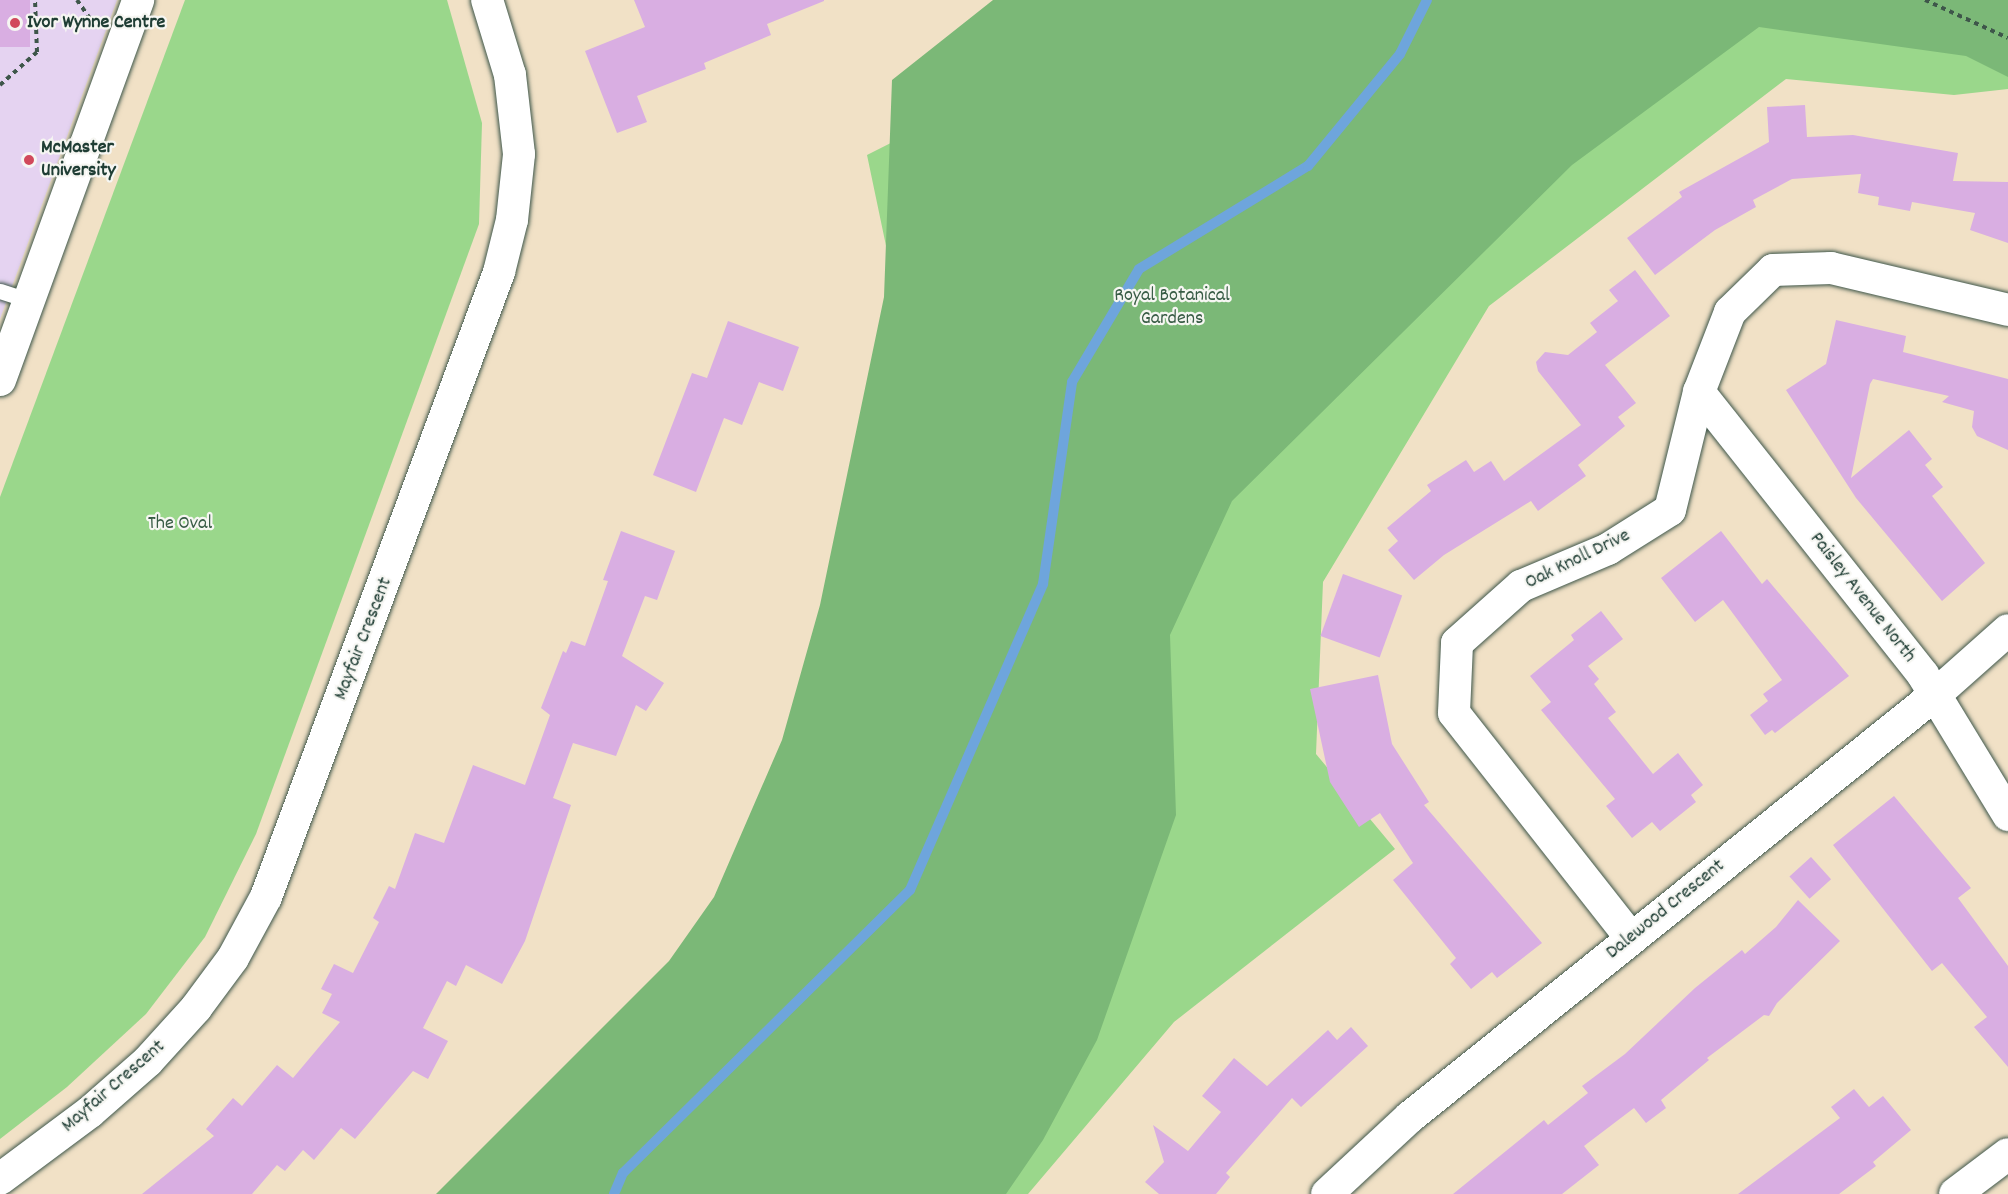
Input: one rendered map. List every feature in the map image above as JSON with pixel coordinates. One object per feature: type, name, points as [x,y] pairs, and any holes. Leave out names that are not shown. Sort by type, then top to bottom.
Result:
[{"type":"street","points":[[0,380],[138,0]]},
{"type":"street","name":"Mayfair Crescent","points":[[0,1179],[90,1112],[148,1061],[196,1008],[233,958],[266,897],[499,272],[512,220],[519,154],[510,75],[487,0]]},
{"type":"street","name":"Oak Knoll Drive","points":[[1631,938],[1454,712],[1457,643],[1521,586],[1608,549],[1670,510],[1699,392],[1730,312],[1773,270],[1831,268],[2008,310]]},
{"type":"street","name":"Paisley Avenue North","points":[[1699,392],[1936,694],[2008,815]]},
{"type":"street","name":"Dalewood Crescent","points":[[1327,1194],[1410,1117],[1936,694],[2008,630]]},
{"type":"street","points":[[1955,1194],[2008,1154]]},
{"type":"lane","points":[[0,291],[30,301]]},
{"type":"path","points":[[0,85],[37,52],[34,0]]},
{"type":"path","points":[[1925,0],[2008,38]]},
{"type":"shaded area","name":"McMaster University","points":[[0,0],[117,0],[0,319]]},
{"type":"green space","name":"The Oval","points":[[185,0],[447,0],[482,123],[479,224],[256,834],[205,937],[146,1014],[67,1087],[0,1139],[0,497]]},
{"type":"green space","name":"Royal Botanical Gardens","points":[[993,0],[2008,0],[2008,77],[1966,56],[1759,27],[1572,165],[1232,501],[1170,635],[1176,815],[1097,1040],[1043,1140],[1006,1194],[436,1194],[669,961],[714,897],[782,740],[820,605],[884,297],[892,80]]},
{"type":"green space","name":"Royal Botanical Gardens","points":[[2008,0],[2008,89],[1954,95],[1786,79],[1489,306],[1323,582],[1316,754],[1395,849],[1174,1022],[1028,1194],[454,1194],[867,809],[898,303],[867,155],[1140,17]]},
{"type":"building","name":"Ivor Wynne Centre","points":[[0,0],[30,0],[30,47],[0,47]]},
{"type":"building","points":[[634,0],[824,1],[767,24],[771,35],[704,63],[706,69],[637,96],[647,122],[617,133],[585,51],[645,27]]},
{"type":"building","points":[[1805,105],[1807,137],[1853,135],[1958,153],[1953,181],[2008,182],[2008,243],[1970,230],[1975,213],[1912,202],[1910,211],[1878,205],[1879,197],[1858,193],[1861,174],[1792,179],[1753,200],[1756,207],[1715,230],[1655,275],[1627,238],[1682,197],[1679,192],[1769,142],[1767,107]]},
{"type":"building","points":[[1635,270],[1670,316],[1605,365],[1636,403],[1618,417],[1625,426],[1578,465],[1586,476],[1538,511],[1531,501],[1444,555],[1414,580],[1388,550],[1398,541],[1387,528],[1431,491],[1427,485],[1466,460],[1474,472],[1491,461],[1504,481],[1581,425],[1538,371],[1536,362],[1545,352],[1568,355],[1597,332],[1590,323],[1618,301],[1609,290]]},
{"type":"building","points":[[1836,320],[1906,336],[1903,352],[2008,379],[2008,450],[1977,436],[1972,427],[1974,411],[1942,402],[1949,396],[1873,379],[1870,384],[1851,478],[1909,430],[1932,459],[1925,465],[1943,487],[1932,496],[1985,563],[1942,601],[1856,498],[1786,390],[1826,364]]},
{"type":"building","points":[[728,321],[799,347],[783,391],[759,382],[742,425],[724,418],[696,492],[653,475],[692,373],[707,378]]},
{"type":"building","points":[[621,531],[675,551],[657,600],[645,596],[622,656],[664,683],[646,711],[636,705],[616,756],[573,743],[553,798],[571,805],[525,941],[502,984],[466,965],[456,986],[447,981],[423,1028],[448,1041],[428,1079],[413,1071],[355,1139],[341,1128],[314,1160],[303,1150],[285,1171],[277,1165],[252,1194],[142,1194],[214,1136],[206,1129],[233,1098],[242,1106],[277,1065],[293,1078],[340,1022],[322,1013],[332,994],[321,989],[334,964],[353,973],[379,922],[373,918],[389,886],[395,889],[415,833],[444,843],[473,765],[525,785],[550,715],[541,708],[563,651],[566,653],[571,641],[585,646],[608,581],[603,580]]},
{"type":"building","points":[[1721,531],[1762,584],[1767,579],[1849,676],[1775,733],[1772,730],[1765,735],[1750,715],[1768,701],[1763,694],[1782,680],[1723,600],[1695,622],[1661,578]]},
{"type":"building","points":[[1343,574],[1402,596],[1380,658],[1320,636]]},
{"type":"building","points":[[1601,611],[1623,639],[1588,666],[1599,679],[1594,684],[1616,712],[1608,718],[1653,774],[1678,753],[1703,785],[1691,795],[1696,802],[1660,831],[1652,822],[1632,838],[1606,806],[1615,799],[1541,710],[1551,702],[1530,676],[1574,640],[1571,635]]},
{"type":"building","points":[[1378,675],[1392,744],[1429,802],[1424,805],[1542,943],[1497,978],[1492,972],[1471,989],[1450,964],[1456,958],[1393,880],[1413,863],[1380,813],[1359,827],[1330,782],[1310,689]]},
{"type":"building","points":[[1894,796],[1971,888],[1958,898],[2008,966],[2008,1067],[1974,1027],[1987,1017],[1942,963],[1932,971],[1833,845]]},
{"type":"building","points":[[1811,857],[1831,879],[1810,899],[1789,876]]},
{"type":"building","points":[[1798,900],[1840,941],[1777,1003],[1769,1016],[1764,1015],[1707,1058],[1709,1060],[1661,1100],[1666,1108],[1646,1123],[1634,1108],[1584,1146],[1599,1165],[1562,1194],[1453,1194],[1544,1120],[1548,1125],[1588,1093],[1582,1086],[1625,1054],[1695,988],[1742,950],[1745,954],[1776,927]]},
{"type":"building","points":[[1351,1027],[1368,1046],[1301,1107],[1292,1098],[1226,1173],[1230,1177],[1216,1194],[1159,1194],[1145,1182],[1164,1162],[1153,1125],[1188,1151],[1221,1112],[1202,1096],[1234,1058],[1267,1086],[1328,1030],[1337,1040]]},
{"type":"building","points":[[1854,1089],[1869,1107],[1883,1096],[1911,1130],[1873,1162],[1876,1166],[1839,1194],[1738,1194],[1840,1118],[1831,1107]]},
{"type":"waterway","points":[[614,1194],[623,1173],[910,890],[1043,584],[1072,382],[1139,269],[1308,166],[1400,54],[1427,0]]},
{"type":"place","name":"Ivor Wynne Centre","points":[[15,23]]},
{"type":"place","name":"McMaster University","points":[[29,160]]}]
